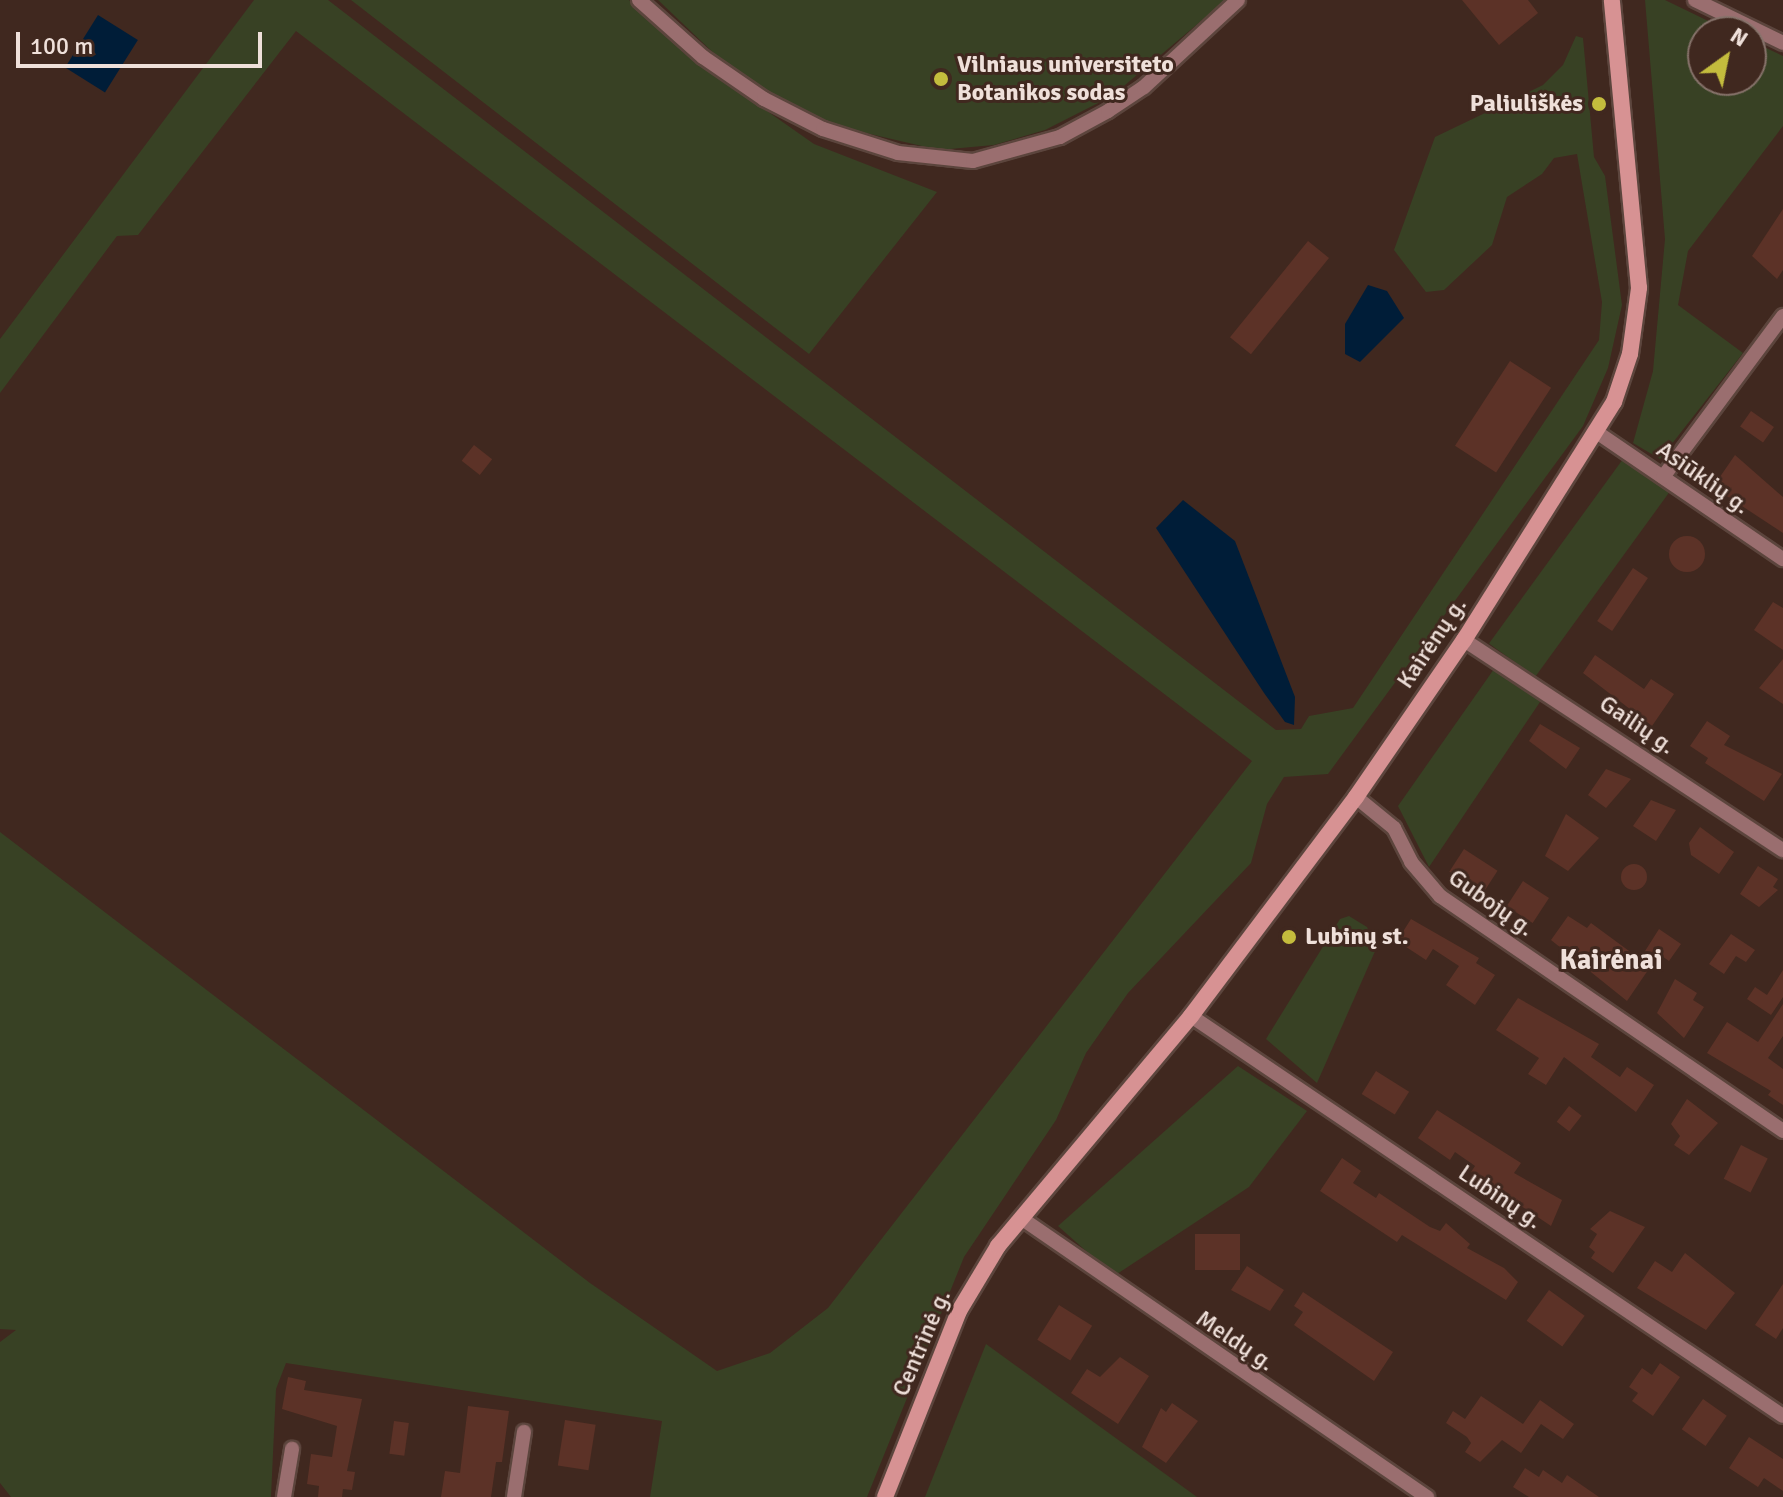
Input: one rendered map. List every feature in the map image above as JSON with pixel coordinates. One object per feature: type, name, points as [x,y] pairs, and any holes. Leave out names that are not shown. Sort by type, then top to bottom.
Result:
[{"type":"main road","name":"Kairėnų g.","points":[[1021,1218],[1191,1016],[1356,797],[1464,640],[1598,433],[1630,354],[1639,288],[1612,0]]},
{"type":"main road","name":"Centrinė g.","points":[[885,1497],[959,1311],[1021,1218]]},
{"type":"street","points":[[639,0],[715,65],[823,129],[898,153],[973,161],[1060,137],[1108,111],[1144,87],[1238,0]]},
{"type":"street","points":[[1695,0],[1783,43]]},
{"type":"street","points":[[1663,477],[1783,316]]},
{"type":"street","name":"Asiūklių g.","points":[[1598,433],[1783,559]]},
{"type":"street","name":"Gailių g.","points":[[1464,640],[1783,850]]},
{"type":"street","name":"Gubojų g.","points":[[1356,797],[1394,828],[1411,862],[1440,896],[1783,1131]]},
{"type":"street","name":"Lubinų g.","points":[[1191,1016],[1783,1416]]},
{"type":"street","name":"Meldų g.","points":[[1021,1218],[1427,1497]]},
{"type":"street","points":[[514,1497],[524,1432]]},
{"type":"street","points":[[284,1497],[292,1449]]},
{"type":"green space","points":[[254,0],[328,0],[1276,730],[1301,729],[1309,716],[1353,708],[1599,340],[1602,302],[1577,154],[1554,158],[1542,174],[1507,197],[1492,245],[1444,290],[1426,292],[1394,250],[1435,137],[1543,85],[1563,65],[1576,36],[1583,38],[1594,157],[1605,176],[1622,305],[1608,368],[1583,426],[1328,774],[1284,777],[1267,804],[1251,863],[1128,993],[1086,1053],[1056,1120],[964,1257],[867,1497],[650,1497],[662,1421],[286,1363],[276,1389],[271,1497],[11,1497],[0,1483],[0,1342],[16,1330],[0,1329],[0,832],[590,1283],[717,1371],[770,1353],[828,1308],[1252,761],[296,31],[138,235],[117,236],[0,393],[0,339]]},
{"type":"green space","points":[[351,0],[629,0],[684,53],[814,144],[937,192],[809,354]]},
{"type":"green space","name":"Vilniaus universiteto Botanikos sodas","points":[[658,0],[1226,0],[1112,96],[1045,130],[994,145],[939,150],[827,124],[775,98],[723,62]]},
{"type":"green space","points":[[1645,0],[1665,0],[1698,16],[1687,16],[1687,96],[1767,96],[1767,48],[1783,56],[1783,126],[1688,251],[1678,305],[1743,353],[1660,459],[1633,443],[1653,371],[1665,239]]},
{"type":"green space","points":[[1623,459],[1669,493],[1535,677],[1489,643]]},
{"type":"green space","points":[[1494,669],[1542,699],[1429,867],[1398,806]]},
{"type":"green space","points":[[1349,916],[1367,927],[1376,949],[1317,1083],[1266,1039],[1340,919]]},
{"type":"green space","points":[[1238,1066],[1307,1111],[1249,1187],[1114,1276],[1058,1226]]},
{"type":"green space","points":[[986,1344],[1197,1497],[925,1497]]},
{"type":"water","points":[[98,15],[138,40],[105,92],[65,68]]},
{"type":"water","points":[[1368,285],[1387,291],[1404,318],[1360,362],[1345,354],[1345,324]]},
{"type":"water","points":[[1183,500],[1235,541],[1295,697],[1294,725],[1285,722],[1264,693],[1156,528]]},
{"type":"building","points":[[1462,0],[1528,0],[1538,13],[1499,45]]},
{"type":"building","points":[[1783,209],[1783,270],[1777,279],[1752,256]]},
{"type":"building","points":[[1308,241],[1329,258],[1251,354],[1230,337]]},
{"type":"building","points":[[1510,361],[1551,388],[1496,472],[1455,446]]},
{"type":"building","points":[[1751,411],[1774,427],[1763,443],[1740,427]]},
{"type":"building","points":[[474,445],[492,459],[480,475],[462,461]]},
{"type":"building","points":[[1735,455],[1783,497],[1783,533],[1713,487]]},
{"type":"building","points":[[1687,536],[1700,541],[1705,554],[1700,567],[1687,572],[1674,567],[1669,554],[1674,541]]},
{"type":"building","points":[[1633,568],[1648,578],[1612,631],[1597,621]]},
{"type":"building","points":[[1773,602],[1783,608],[1783,650],[1754,630]]},
{"type":"building","points":[[1595,655],[1644,689],[1651,679],[1674,694],[1652,726],[1583,673]]},
{"type":"building","points":[[1783,659],[1783,704],[1759,688]]},
{"type":"building","points":[[1707,721],[1730,736],[1724,745],[1782,774],[1764,801],[1705,763],[1708,758],[1690,746]]},
{"type":"building","points":[[1540,724],[1580,748],[1566,769],[1529,741]]},
{"type":"building","points":[[1606,769],[1631,779],[1606,808],[1588,795]]},
{"type":"building","points":[[1651,800],[1676,810],[1656,841],[1633,826]]},
{"type":"building","points":[[1566,814],[1599,838],[1568,871],[1545,856]]},
{"type":"building","points":[[1700,827],[1734,852],[1719,874],[1691,855],[1689,843]]},
{"type":"building","points":[[1464,849],[1498,871],[1483,893],[1449,872]]},
{"type":"building","points":[[1634,864],[1643,868],[1647,877],[1643,886],[1634,890],[1625,886],[1621,877],[1625,868]]},
{"type":"building","points":[[1758,866],[1778,879],[1773,887],[1778,890],[1759,907],[1740,894]]},
{"type":"building","points":[[1523,881],[1549,898],[1533,923],[1507,906]]},
{"type":"building","points":[[1568,916],[1587,928],[1591,923],[1640,959],[1659,929],[1681,944],[1669,961],[1659,954],[1627,1001],[1551,940]]},
{"type":"building","points":[[1411,919],[1479,958],[1476,963],[1495,975],[1475,1005],[1446,985],[1459,966],[1433,949],[1426,960],[1397,941]]},
{"type":"building","points":[[1731,934],[1755,950],[1746,962],[1736,956],[1724,974],[1709,964]]},
{"type":"building","points":[[1783,970],[1783,997],[1771,1015],[1747,999],[1755,987],[1767,995]]},
{"type":"building","points":[[1675,979],[1697,993],[1693,1000],[1704,1007],[1684,1038],[1657,1013]]},
{"type":"building","points":[[1518,998],[1599,1044],[1591,1057],[1620,1077],[1627,1067],[1654,1085],[1636,1112],[1564,1057],[1546,1085],[1528,1074],[1539,1058],[1496,1030]]},
{"type":"building","points":[[1783,1004],[1783,1036],[1768,1058],[1783,1069],[1783,1105],[1768,1095],[1771,1091],[1707,1053],[1727,1022],[1758,1042]]},
{"type":"building","points":[[1376,1071],[1409,1092],[1395,1115],[1362,1094]]},
{"type":"building","points":[[1687,1099],[1718,1123],[1689,1155],[1674,1145],[1680,1136],[1671,1124]]},
{"type":"building","points":[[1569,1106],[1582,1116],[1569,1132],[1557,1122]]},
{"type":"building","points":[[1437,1110],[1521,1163],[1514,1173],[1562,1200],[1551,1226],[1471,1172],[1475,1166],[1455,1152],[1450,1160],[1418,1138]]},
{"type":"building","points":[[1741,1145],[1768,1159],[1750,1192],[1724,1179]]},
{"type":"building","points":[[1342,1158],[1361,1171],[1353,1183],[1376,1198],[1379,1193],[1430,1227],[1440,1231],[1446,1223],[1470,1244],[1467,1248],[1504,1268],[1518,1282],[1506,1300],[1402,1235],[1397,1242],[1320,1191]]},
{"type":"building","points":[[1610,1211],[1645,1227],[1613,1273],[1591,1258],[1595,1252],[1589,1247],[1597,1234],[1590,1229]]},
{"type":"building","points":[[1195,1234],[1240,1234],[1240,1270],[1195,1270]]},
{"type":"building","points":[[1685,1253],[1735,1293],[1706,1330],[1637,1288],[1655,1261],[1672,1272]]},
{"type":"building","points":[[1247,1266],[1284,1290],[1270,1311],[1231,1290]]},
{"type":"building","points":[[1783,1284],[1783,1328],[1776,1339],[1755,1325]]},
{"type":"building","points":[[1549,1290],[1585,1316],[1562,1347],[1527,1321]]},
{"type":"building","points":[[1303,1292],[1393,1352],[1374,1381],[1294,1325],[1303,1312],[1294,1306]]},
{"type":"building","points":[[1059,1305],[1092,1326],[1070,1360],[1037,1340]]},
{"type":"building","points":[[1120,1357],[1149,1376],[1118,1424],[1071,1393],[1087,1369],[1100,1377]]},
{"type":"building","points":[[1660,1363],[1680,1377],[1653,1416],[1632,1401],[1638,1393],[1629,1387],[1642,1368],[1652,1375]]},
{"type":"building","points":[[288,1377],[306,1381],[304,1390],[362,1399],[347,1471],[355,1472],[352,1490],[343,1489],[342,1497],[318,1497],[319,1486],[307,1484],[311,1454],[332,1457],[337,1426],[282,1409]]},
{"type":"building","points":[[1481,1396],[1523,1424],[1540,1400],[1574,1424],[1563,1439],[1541,1424],[1521,1453],[1502,1440],[1480,1462],[1465,1452],[1471,1443],[1467,1437],[1446,1423],[1453,1411],[1465,1419]]},
{"type":"building","points":[[1703,1399],[1727,1416],[1706,1446],[1682,1429]]},
{"type":"building","points":[[1172,1403],[1198,1421],[1166,1463],[1142,1447],[1161,1408],[1166,1412]]},
{"type":"building","points":[[468,1406],[509,1411],[502,1462],[496,1462],[491,1497],[441,1497],[445,1471],[460,1473]]},
{"type":"building","points":[[565,1420],[596,1425],[588,1470],[558,1465]]},
{"type":"building","points":[[394,1421],[409,1423],[404,1456],[389,1454]]},
{"type":"building","points":[[1749,1437],[1783,1459],[1783,1491],[1764,1478],[1758,1487],[1729,1468]]},
{"type":"building","points":[[1525,1468],[1539,1477],[1543,1470],[1562,1483],[1567,1475],[1599,1497],[1529,1497],[1513,1487]]},
{"type":"place","name":"Vilniaus universiteto Botanikos sodas","points":[[941,79]]},
{"type":"place","name":"Paliuliškės","points":[[1599,104]]},
{"type":"place","name":"Lubinų st.","points":[[1289,937]]},
{"type":"district","name":"Kairėnai","points":[[1611,960]]}]
